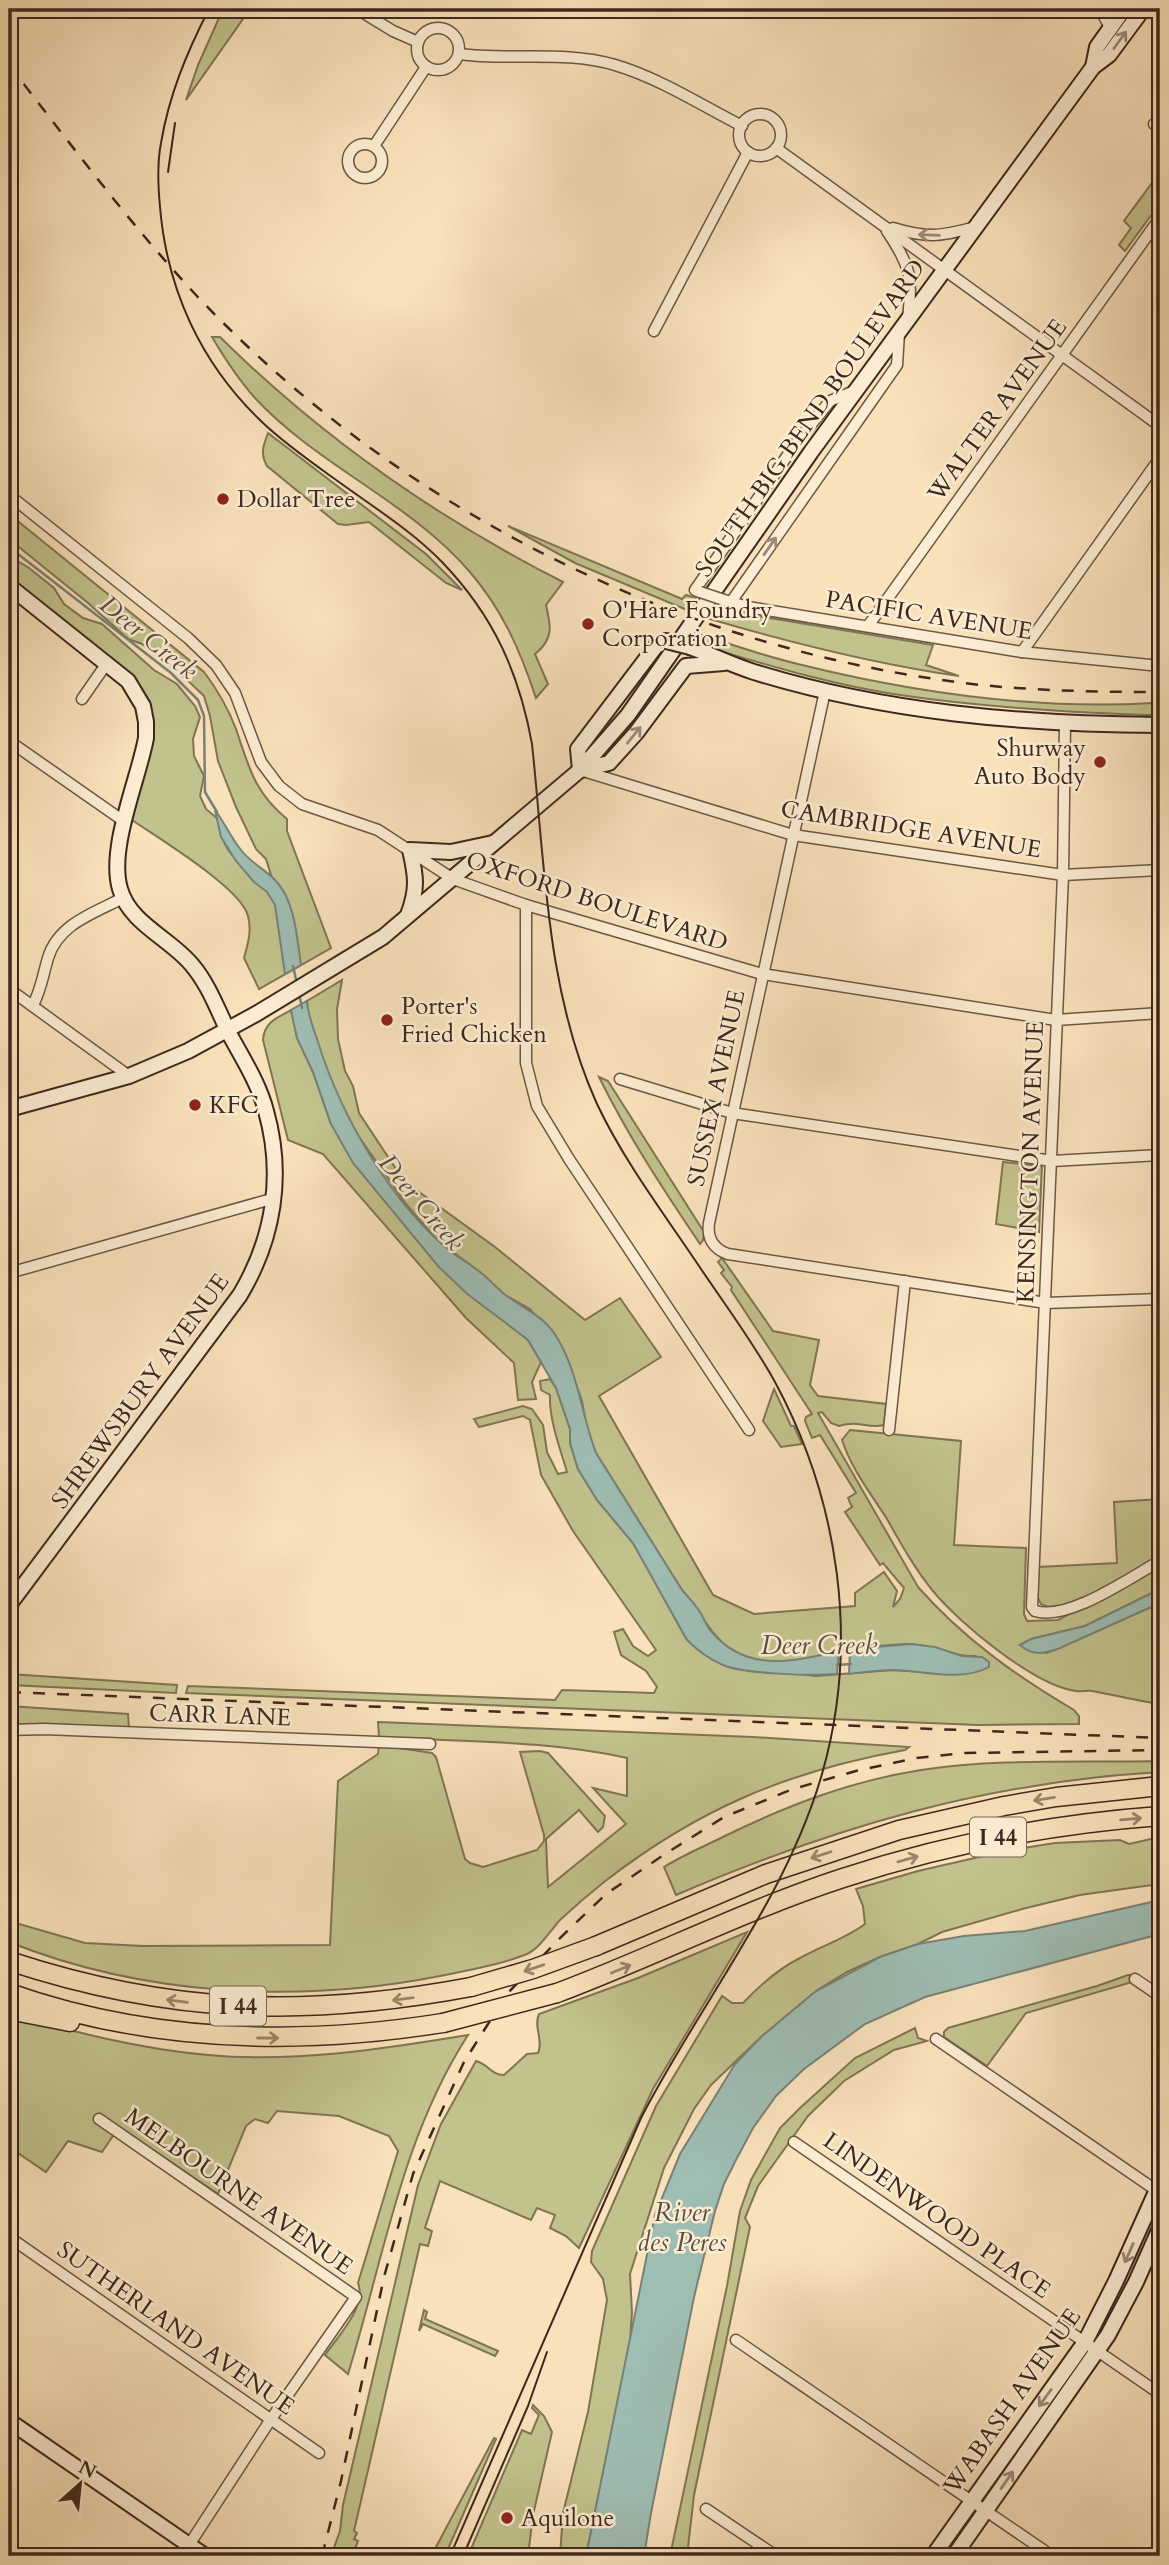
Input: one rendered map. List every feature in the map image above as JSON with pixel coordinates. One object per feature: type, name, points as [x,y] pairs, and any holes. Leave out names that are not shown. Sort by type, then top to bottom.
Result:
[{"type":"highway","name":"I 44","points":[[9,1961],[97,1987],[151,1997],[254,2008],[360,2004],[471,1987],[513,1975],[596,1946],[766,1874],[886,1834],[1004,1806],[1160,1786]]},
{"type":"highway","name":"I 44","points":[[9,1993],[64,2010],[148,2027],[206,2035],[314,2037],[368,2034],[443,2023],[557,1993],[842,1878],[911,1858],[1017,1833],[1159,1816]]},
{"type":"highway","points":[[9,2010],[71,2022],[148,2027]]},
{"type":"main road","name":"SOUTH BIG BEND BOULEVARD","points":[[1093,67],[1097,47],[1124,9]]},
{"type":"main road","name":"SOUTH BIG BEND BOULEVARD","points":[[9,1109],[129,1076],[188,1051],[256,1014],[383,936],[580,770],[628,715],[944,269],[1093,67],[1109,55],[1143,9]]},
{"type":"main road","points":[[9,586],[107,663],[135,690],[143,706],[146,722],[144,750],[125,822],[117,871],[123,898]]},
{"type":"main road","points":[[692,648],[686,666],[636,733],[609,763],[580,770],[578,749],[656,646],[666,641],[692,648],[718,657],[725,663]]},
{"type":"main road","points":[[686,666],[725,663],[825,691],[943,714],[1065,724],[1160,725]]},
{"type":"main road","points":[[408,916],[414,900],[416,878],[410,850],[451,852],[496,842]]},
{"type":"main road","name":"SHREWSBURY AVENUE","points":[[10,1602],[240,1295],[265,1242],[275,1198],[275,1153],[266,1110],[202,978],[191,963],[139,919],[123,898]]},
{"type":"main road","name":"WABASH AVENUE","points":[[954,2556],[1091,2347],[1116,2281],[1159,2189]]},
{"type":"main road","name":"WABASH AVENUE","points":[[933,2556],[971,2501],[1091,2347],[1108,2336],[1160,2228]]},
{"type":"main road","points":[[9,2421],[199,2553]]},
{"type":"street","points":[[357,9],[393,31],[418,42]]},
{"type":"street","points":[[1100,9],[1111,29]]},
{"type":"street","points":[[432,29],[446,29],[457,39],[459,54],[454,63],[446,69],[436,70],[426,66],[419,58],[418,42],[423,34],[432,29]]},
{"type":"street","points":[[459,54],[554,57],[613,65],[650,79],[742,126]]},
{"type":"street","points":[[374,145],[426,66]]},
{"type":"street","points":[[755,115],[772,119],[781,135],[776,148],[761,156],[748,152],[740,141],[742,126],[747,119],[755,115]]},
{"type":"street","points":[[776,148],[1160,426]]},
{"type":"street","points":[[654,331],[748,152]]},
{"type":"street","name":"WALTER AVENUE","points":[[868,626],[1160,218]]},
{"type":"street","points":[[882,225],[912,234],[937,237],[976,227]]},
{"type":"street","points":[[727,601],[897,365],[910,273],[903,254],[882,225]]},
{"type":"street","name":"PACIFIC AVENUE","points":[[857,389],[830,401],[796,443],[697,591],[727,601],[1022,652],[1160,666]]},
{"type":"street","points":[[1022,652],[1160,458]]},
{"type":"street","name":"OXFORD BOULEVARD","points":[[9,495],[173,626],[216,665],[235,693],[261,762],[279,786],[302,804],[379,830],[453,879],[526,905],[762,974],[1056,1020],[1160,1013]]},
{"type":"street","points":[[82,699],[107,663]]},
{"type":"street","name":"SUSSEX AVENUE","points":[[825,691],[732,1113],[709,1223],[709,1237],[714,1247],[728,1254],[905,1281]]},
{"type":"street","name":"KENSINGTON AVENUE","points":[[1065,724],[1063,875],[1052,1161],[1031,1601],[1035,1611],[1046,1614],[1065,1611],[1160,1561]]},
{"type":"street","points":[[9,741],[125,822]]},
{"type":"street","name":"CAMBRIDGE AVENUE","points":[[580,770],[793,835],[1063,875],[1160,870]]},
{"type":"street","points":[[33,1005],[40,992],[48,956],[59,937],[74,923],[123,898]]},
{"type":"street","points":[[526,905],[526,1063],[537,1106],[575,1168],[749,1430]]},
{"type":"street","points":[[9,989],[129,1076]]},
{"type":"street","points":[[620,1079],[732,1113],[1052,1161],[1160,1155]]},
{"type":"street","points":[[9,1273],[275,1198]]},
{"type":"street","points":[[890,1430],[905,1281],[1046,1303],[1160,1299]]},
{"type":"street","name":"CARR LANE","points":[[9,1730],[44,1729],[429,1745]]},
{"type":"street","points":[[1135,1979],[1160,1996]]},
{"type":"street","points":[[936,2039],[1159,2189]]},
{"type":"street","name":"MELBOURNE AVENUE","points":[[99,2119],[356,2297],[271,2419]]},
{"type":"street","name":"LINDENWOOD PLACE","points":[[794,2142],[1160,2394]]},
{"type":"street","name":"SUTHERLAND AVENUE","points":[[9,2238],[319,2453]]},
{"type":"street","points":[[736,2340],[1052,2556]]},
{"type":"street","points":[[199,2553],[271,2419]]},
{"type":"street","points":[[706,2509],[776,2556]]},
{"type":"green space","points":[[223,9],[250,9],[186,100],[198,65]]},
{"type":"green space","points":[[1160,172],[1160,203],[1125,251],[1119,245],[1131,228],[1124,221]]},
{"type":"green space","points":[[212,337],[220,337],[298,408],[382,473],[470,531],[563,582],[546,605],[550,632],[535,654],[548,684],[536,698],[509,632],[492,601],[470,572],[420,524],[280,422],[243,384]]},
{"type":"green space","points":[[268,433],[426,554],[462,590],[446,583],[369,522],[338,524],[267,466],[263,450]]},
{"type":"green space","points":[[9,514],[204,672],[229,714],[260,789],[287,819],[287,831],[331,948],[259,989],[244,958],[250,927],[242,905],[231,892],[197,864],[132,820],[153,728],[151,712],[143,692],[114,660],[9,578],[9,556],[54,588],[64,604],[83,618],[102,624],[154,670],[177,684],[195,706],[200,717],[193,739],[194,756],[204,776],[200,796],[206,809],[219,820],[224,843],[234,857],[271,875],[266,859],[256,849],[236,807],[218,761],[204,696],[142,644],[128,639],[9,539]]},
{"type":"green space","points":[[508,526],[682,599],[686,595],[696,598],[687,610],[575,563]]},
{"type":"green space","points":[[720,606],[758,616],[933,645],[926,665],[959,676],[834,652],[710,619]]},
{"type":"green space","points":[[699,634],[789,662],[888,684],[1021,701],[1109,705],[1153,703],[1156,712],[1144,715],[1022,708],[874,691],[796,673],[693,643]]},
{"type":"green space","points":[[342,980],[337,1009],[338,1039],[345,1071],[353,1086],[359,1113],[404,1181],[495,1247],[585,1320],[620,1298],[661,1357],[599,1396],[713,1595],[754,1614],[855,1606],[855,1593],[884,1572],[897,1591],[893,1607],[904,1588],[883,1563],[880,1565],[845,1512],[852,1507],[848,1498],[856,1493],[820,1435],[812,1438],[805,1421],[806,1417],[812,1414],[721,1273],[724,1270],[718,1262],[722,1258],[773,1331],[819,1340],[810,1385],[818,1396],[886,1404],[884,1425],[878,1426],[839,1426],[831,1423],[822,1412],[818,1413],[918,1587],[953,1623],[991,1655],[1074,1710],[1079,1716],[1079,1724],[978,1725],[186,1693],[188,1686],[555,1700],[562,1690],[654,1693],[657,1687],[646,1671],[621,1655],[614,1632],[623,1629],[633,1646],[648,1656],[656,1650],[573,1531],[541,1475],[530,1420],[523,1416],[479,1427],[474,1419],[523,1406],[532,1409],[543,1425],[547,1452],[558,1474],[567,1472],[553,1424],[550,1395],[541,1390],[540,1381],[550,1379],[556,1388],[570,1429],[570,1443],[578,1469],[597,1500],[633,1543],[687,1640],[790,1673],[816,1676],[893,1670],[954,1674],[974,1656],[906,1644],[858,1648],[774,1662],[742,1657],[722,1642],[682,1590],[596,1453],[587,1429],[582,1401],[565,1354],[530,1309],[505,1295],[437,1240],[406,1204],[350,1124],[329,1079],[308,1017],[307,1001]]},
{"type":"green space","points":[[291,1010],[297,1038],[313,1072],[331,1124],[506,1321],[528,1340],[541,1362],[532,1382],[536,1399],[518,1400],[514,1363],[466,1318],[323,1154],[288,1140],[263,1040],[269,1025]]},
{"type":"green space","points":[[599,1077],[608,1081],[704,1232],[700,1244],[659,1183]]},
{"type":"green space","points":[[1003,1162],[1042,1166],[1039,1232],[996,1224]]},
{"type":"green space","points":[[774,1389],[802,1444],[781,1447],[763,1421]]},
{"type":"green space","points":[[850,1430],[961,1441],[954,1545],[1026,1548],[1024,1614],[1027,1621],[1058,1620],[1160,1566],[1160,1589],[1085,1626],[1031,1639],[1020,1645],[1047,1653],[1160,1603],[1160,1704],[1059,1687],[1020,1666],[979,1635],[933,1591],[903,1547],[846,1450],[842,1440]]},
{"type":"green space","points":[[1160,1499],[1160,1557],[1076,1603],[1056,1610],[1041,1604],[1037,1596],[1038,1567],[1117,1563],[1114,1502]]},
{"type":"green space","points":[[9,1674],[177,1685],[176,1693],[9,1685]]},
{"type":"green space","points":[[9,1706],[128,1714],[129,1729],[9,1724]]},
{"type":"green space","points":[[378,1722],[753,1737],[909,1747],[783,1782],[710,1814],[639,1856],[604,1882],[560,1920],[531,1952],[473,1969],[386,1985],[332,1990],[222,1990],[113,1974],[60,1960],[9,1942],[9,1921],[85,1943],[143,1946],[330,1945],[338,1781],[378,1754],[379,1745],[432,1753],[436,1757],[465,1859],[470,1863],[483,1867],[537,1850],[544,1841],[520,1752],[548,1753],[605,1816],[603,1827],[598,1832],[579,1810],[546,1839],[548,1887],[626,1824],[593,1788],[627,1796],[627,1758],[534,1745],[379,1737]]},
{"type":"green space","points":[[1160,1761],[1160,1772],[1034,1786],[972,1797],[912,1812],[794,1848],[676,1895],[664,1867],[796,1804],[895,1775],[981,1764]]},
{"type":"green space","points":[[1160,1837],[1160,1884],[1080,1895],[1026,1908],[942,1932],[918,1944],[880,1957],[847,1972],[816,1991],[761,2037],[711,2085],[694,2109],[664,2168],[630,2274],[630,2342],[586,2556],[560,2556],[563,2513],[588,2412],[607,2300],[603,2279],[591,2262],[592,2251],[656,2106],[722,1996],[732,2003],[743,2003],[784,1967],[865,1924],[863,1906],[856,1889],[918,1871],[1005,1851],[1055,1843],[1120,1840],[1129,1844]]},
{"type":"green space","points":[[747,1932],[653,2089],[579,2248],[566,2236],[550,2228],[555,2215],[537,2208],[531,2220],[440,2181],[425,2228],[432,2231],[428,2246],[420,2244],[354,2531],[357,2533],[354,2539],[358,2541],[352,2556],[331,2556],[340,2531],[343,2505],[418,2185],[441,2124],[476,2061],[504,2075],[527,2054],[538,2053],[539,2014],[638,1978]]},
{"type":"green space","points":[[1135,1975],[1129,1983],[1026,2013],[987,2066],[944,2037],[948,2028]]},
{"type":"green space","points":[[9,2014],[132,2044],[240,2057],[338,2053],[468,2035],[445,2075],[410,2157],[348,2374],[325,2355],[350,2321],[358,2302],[358,2283],[398,2151],[389,2136],[339,2116],[277,2111],[268,2123],[255,2119],[246,2126],[218,2194],[119,2127],[102,2152],[68,2141],[46,2172],[9,2147]]},
{"type":"green space","points":[[915,2028],[918,2038],[927,2041],[894,2050],[844,2081],[808,2116],[758,2186],[745,2218],[750,2227],[694,2495],[687,2556],[670,2556],[727,2286],[740,2211],[751,2180],[780,2128],[800,2108],[855,2058]]},
{"type":"green space","points":[[424,2310],[427,2312],[425,2319],[498,2351],[495,2356],[423,2324],[419,2331]]},
{"type":"green space","points":[[533,2405],[544,2416],[552,2432],[533,2515],[528,2556],[468,2556],[522,2430],[531,2434],[539,2415],[532,2408]]},
{"type":"green space","points":[[494,2438],[496,2439],[445,2556],[437,2556],[436,2547]]},
{"type":"water","points":[[215,810],[241,850],[274,879],[287,897],[294,919],[301,965],[285,974],[275,905],[267,892],[254,882],[236,861],[221,837]]},
{"type":"water","points":[[307,1001],[311,1022],[328,1070],[371,1157],[410,1211],[431,1234],[504,1294],[537,1316],[554,1333],[569,1361],[596,1453],[709,1629],[725,1644],[754,1659],[787,1661],[839,1651],[837,1674],[779,1674],[733,1668],[708,1657],[687,1640],[633,1543],[597,1500],[578,1469],[570,1443],[570,1429],[556,1388],[528,1340],[466,1293],[438,1266],[353,1163],[331,1124],[313,1072],[297,1038],[291,1010]]},
{"type":"water","points":[[1160,1589],[1160,1603],[1060,1648],[1039,1653],[1020,1645],[1031,1639],[1085,1626]]},
{"type":"water","points":[[911,1644],[935,1647],[962,1656],[982,1657],[989,1662],[989,1667],[955,1675],[895,1670],[849,1674],[850,1649]]},
{"type":"water","name":"River des Peres","points":[[1160,1900],[1160,1934],[925,1997],[865,2024],[804,2069],[776,2096],[753,2128],[737,2158],[715,2211],[694,2297],[644,2556],[586,2556],[655,2215],[680,2154],[735,2064],[761,2037],[816,1991],[880,1957],[918,1944],[964,1936],[1025,1931]]},
{"type":"waterway","name":"Deer Creek","points":[[9,547],[171,673],[198,700],[204,716],[205,792],[217,812]]},
{"type":"waterway","name":"Deer Creek","points":[[293,966],[297,984]]},
{"type":"waterway","name":"Deer Creek","points":[[299,993],[302,1008]]},
{"type":"waterway","name":"Deer Creek","points":[[837,1665],[851,1664]]},
{"type":"tram line","points":[[209,9],[174,91],[164,125],[159,158],[164,238],[179,296],[205,350],[240,400],[292,448],[396,522],[431,551],[476,603],[501,646],[520,693],[532,744],[550,927],[557,973],[580,1061],[597,1104],[620,1147],[749,1338],[775,1382],[815,1475],[837,1573],[841,1623],[840,1674],[834,1724],[822,1774],[806,1820],[764,1907],[641,2118],[450,2556]]},
{"type":"tram line","points":[[168,172],[175,123]]},
{"type":"tram line","points":[[463,2556],[528,2406],[547,2352]]},
{"type":"railway","points":[[9,65],[171,268],[276,373],[363,443],[456,505],[554,559],[656,604],[762,641],[870,668],[1003,687],[1160,692]]},
{"type":"railway","points":[[9,1692],[1160,1738]]},
{"type":"railway","points":[[322,2556],[341,2481],[384,2277],[413,2174],[464,2062],[507,1994],[558,1940],[606,1894],[665,1854],[724,1817],[793,1789],[916,1758],[964,1753],[1160,1750]]},
{"type":"place","name":"Dollar Tree","points":[[223,499]]},
{"type":"place","name":"O'Hare Foundry Corporation","points":[[588,624]]},
{"type":"place","name":"Shurway Auto Body","points":[[1100,762]]},
{"type":"place","name":"Porter's Fried Chicken","points":[[387,1020]]},
{"type":"place","name":"KFC","points":[[195,1105]]},
{"type":"place","name":"Aquilone","points":[[507,2518]]}]
